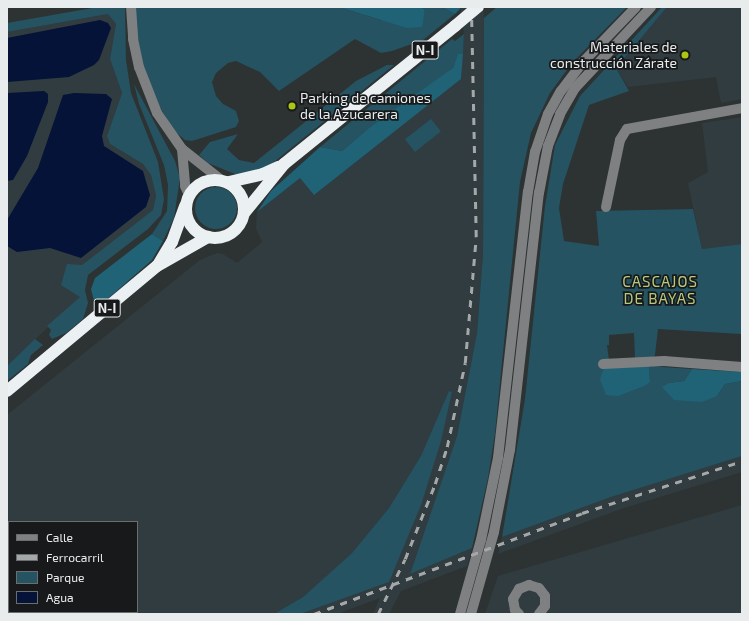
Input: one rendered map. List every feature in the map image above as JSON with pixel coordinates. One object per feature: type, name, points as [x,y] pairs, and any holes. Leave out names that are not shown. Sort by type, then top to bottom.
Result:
[{"type":"highway","name":"N-I","points":[[245,212],[284,164],[478,7]]},
{"type":"highway","name":"N-I","points":[[224,181],[263,174],[284,164]]},
{"type":"highway","points":[[224,181],[241,195],[245,212],[234,231],[225,236],[208,237],[198,232],[190,224],[186,213],[188,198],[202,182],[224,181]]},
{"type":"highway","name":"N-I","points":[[157,266],[172,242],[188,198]]},
{"type":"highway","name":"N-I","points":[[7,391],[157,266],[208,237]]},
{"type":"street","points":[[131,7],[133,39],[138,67],[157,113],[182,150],[224,181]]},
{"type":"street","points":[[460,614],[481,540],[498,458],[528,192],[535,152],[548,114],[561,90],[584,60],[636,7]]},
{"type":"street","points":[[471,614],[494,532],[510,450],[539,193],[548,146],[560,114],[575,88],[651,7]]},
{"type":"street","points":[[606,207],[620,140],[627,129],[742,108]]},
{"type":"street","points":[[182,150],[185,186],[188,198]]},
{"type":"street","points":[[602,364],[664,361],[742,367]]},
{"type":"street","points":[[519,614],[515,610],[513,599],[519,589],[529,585],[539,588],[545,596],[545,606],[539,614]]},
{"type":"shaded area","points":[[339,7],[421,7],[425,10],[422,27],[407,28]]},
{"type":"shaded area","points":[[442,7],[460,7],[460,9],[455,14]]},
{"type":"shaded area","points":[[460,7],[483,7],[483,254],[477,333],[457,436],[410,574],[472,548],[467,566],[401,591],[389,614],[373,614],[380,598],[337,614],[300,614],[389,582],[422,454],[389,508],[352,553],[303,597],[274,614],[7,614],[7,415],[200,260],[217,253],[223,254],[237,263],[262,242],[256,229],[257,212],[300,178],[314,195],[461,79],[464,34]]},
{"type":"shaded area","name":"Materiales de construcción Zárate","points":[[667,7],[742,7],[742,99],[721,103],[716,77],[628,87],[616,68]]},
{"type":"shaded area","points":[[108,14],[116,24],[110,59],[122,93],[107,136],[110,144],[143,164],[151,175],[156,196],[153,210],[82,265],[80,297],[7,366],[7,32]]},
{"type":"shaded area","points":[[458,54],[463,54],[461,79],[314,195],[300,178],[257,212],[271,191],[320,147],[342,151],[370,127],[453,68]]},
{"type":"shaded area","points":[[742,117],[742,244],[702,249],[688,183],[708,172],[702,123]]},
{"type":"shaded area","points":[[152,234],[163,241],[152,260],[104,302],[94,301],[91,289],[95,278]]},
{"type":"shaded area","points":[[649,366],[650,382],[644,386],[618,396],[606,395],[600,379],[604,368]]},
{"type":"shaded area","points":[[692,369],[742,372],[742,381],[725,384],[717,396],[702,402],[674,400],[662,387],[669,383],[684,381]]},
{"type":"shaded area","points":[[742,456],[742,472],[624,508],[498,554],[502,537],[611,497]]},
{"type":"shaded area","points":[[742,505],[742,614],[485,614],[498,576]]},
{"type":"green space","points":[[98,7],[125,7],[126,60],[131,93],[158,162],[164,199],[161,215],[148,229],[88,275],[85,290],[88,303],[83,319],[66,333],[52,339],[49,335],[51,330],[47,326],[80,297],[61,285],[67,264],[82,265],[153,210],[156,196],[151,175],[143,164],[110,144],[107,136],[122,93],[110,59],[116,24],[108,14],[7,32],[7,23]]},
{"type":"green space","points":[[135,7],[339,7],[381,20],[423,18],[425,10],[421,7],[442,7],[455,14],[423,40],[392,51],[381,53],[355,39],[279,91],[260,72],[236,61],[228,63],[216,73],[212,82],[216,96],[223,104],[236,111],[239,121],[236,127],[192,141],[185,140],[173,130],[156,100],[145,71],[137,38]]},
{"type":"green space","points":[[497,7],[627,7],[572,63],[550,93],[531,133],[520,182],[495,433],[488,478],[472,548],[410,574],[457,436],[477,333],[483,254],[484,18]]},
{"type":"green space","points":[[662,7],[667,7],[616,68],[629,91],[589,105],[563,184],[559,208],[564,241],[599,246],[596,211],[693,209],[702,249],[742,244],[742,352],[741,334],[658,329],[655,355],[652,358],[635,359],[634,333],[609,335],[609,345],[607,345],[609,360],[650,382],[649,366],[692,369],[684,381],[669,383],[717,396],[725,384],[742,381],[742,456],[611,497],[502,537],[525,399],[545,206],[555,145],[580,96]]},
{"type":"green space","points":[[464,34],[463,54],[458,55],[453,68],[441,78],[370,127],[342,151],[320,147],[452,39],[455,41]]},
{"type":"green space","points":[[387,65],[394,65],[269,166],[244,175],[235,174],[208,163],[199,155],[210,142],[238,134],[227,149],[239,160],[254,163],[356,81]]},
{"type":"green space","points":[[134,84],[175,161],[180,178],[174,218],[163,241],[152,234],[167,211],[168,185],[164,165],[139,104]]},
{"type":"green space","points":[[431,119],[441,132],[415,152],[405,139]]},
{"type":"green space","points":[[216,187],[231,193],[237,208],[231,223],[216,229],[201,223],[195,208],[201,193]]},
{"type":"green space","points":[[35,339],[43,345],[31,355],[28,364],[7,381],[7,366]]},
{"type":"green space","points":[[449,391],[452,392],[441,441],[421,505],[389,582],[300,614],[274,614],[303,597],[352,553],[389,508],[422,454]]},
{"type":"water","points":[[100,20],[108,23],[111,28],[99,60],[94,65],[69,77],[7,82],[7,38]]},
{"type":"water","points":[[44,91],[48,94],[48,102],[27,156],[13,180],[7,181],[7,93]]},
{"type":"water","points":[[74,93],[106,94],[112,99],[102,136],[104,146],[143,171],[150,195],[146,207],[81,258],[50,248],[17,252],[7,246],[7,220],[38,168],[63,95]]},
{"type":"railway","points":[[378,614],[405,559],[435,484],[447,447],[465,363],[476,237],[471,7]]},
{"type":"railway","points":[[314,614],[582,513],[742,461]]},
{"type":"place","name":"Materiales de construcción Zárate","points":[[685,55]]},
{"type":"place","name":"Parking de camiones de la Azucarera","points":[[292,106]]},
{"type":"district","name":"CASCAJOS DE BAYAS","points":[[660,290]]}]
